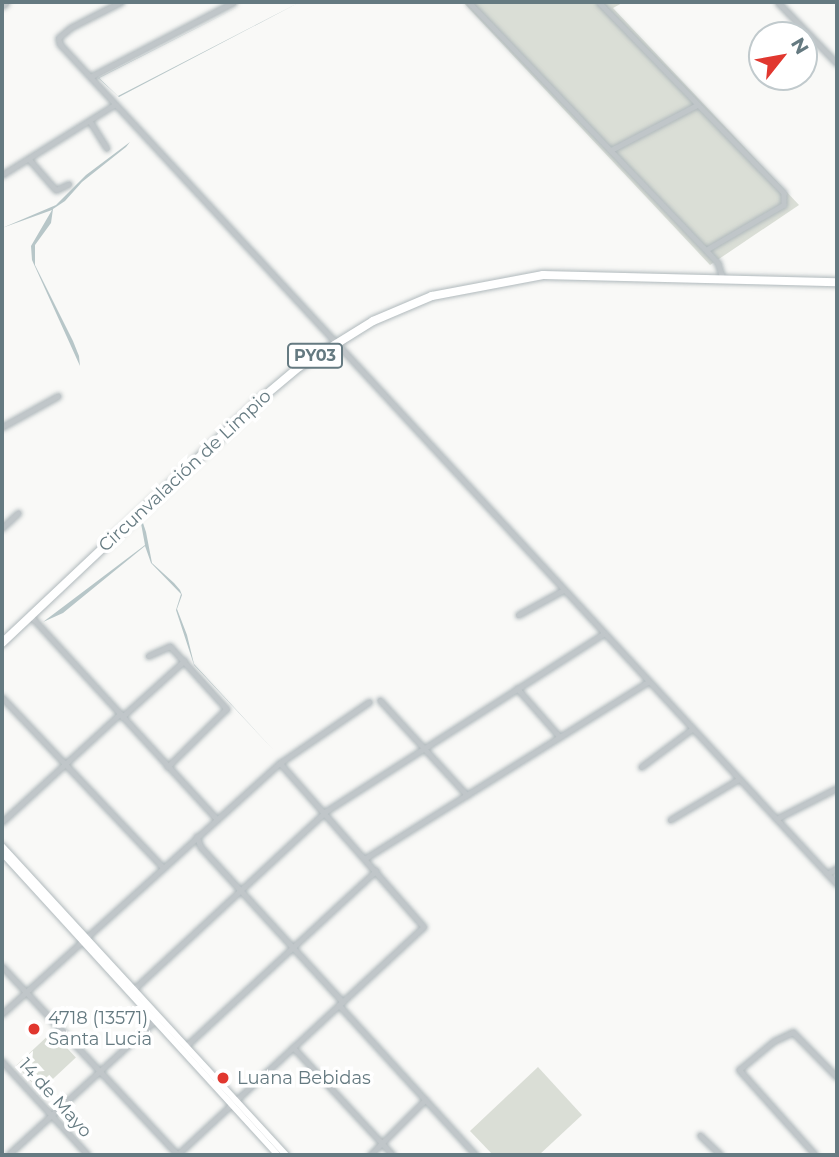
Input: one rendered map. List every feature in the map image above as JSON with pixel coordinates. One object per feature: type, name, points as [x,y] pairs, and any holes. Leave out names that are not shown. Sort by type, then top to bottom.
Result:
[{"type":"highway","name":"Circunvalación de Limpio","points":[[3,639],[262,398],[334,343],[432,296],[481,283],[543,275],[837,282]]},
{"type":"street","points":[[122,2],[59,38],[114,106],[837,884]]},
{"type":"street","points":[[90,77],[234,2]]},
{"type":"street","points":[[469,2],[707,250],[720,265],[723,278]]},
{"type":"street","points":[[599,2],[785,197],[784,205],[707,250]]},
{"type":"street","points":[[778,2],[837,63]]},
{"type":"street","points":[[2,175],[114,106]]},
{"type":"street","points":[[611,150],[697,106]]},
{"type":"street","points":[[90,121],[107,148]]},
{"type":"street","points":[[29,159],[54,189],[69,184]]},
{"type":"street","points":[[2,427],[58,396]]},
{"type":"street","points":[[2,528],[18,513]]},
{"type":"street","points":[[517,615],[562,591]]},
{"type":"street","points":[[30,615],[216,818]]},
{"type":"street","points":[[132,991],[242,892],[325,812],[603,634]]},
{"type":"street","points":[[148,656],[169,645],[227,709],[168,767]]},
{"type":"street","points":[[2,822],[184,661]]},
{"type":"street","points":[[366,858],[648,682]]},
{"type":"street","points":[[517,688],[560,737]]},
{"type":"street","points":[[2,697],[163,867]]},
{"type":"street","points":[[380,700],[467,795]]},
{"type":"street","points":[[2,1014],[280,763],[369,702]]},
{"type":"street","points":[[641,767],[692,729]]},
{"type":"street","points":[[2,966],[178,1155],[421,932],[420,918],[280,763]]},
{"type":"street","points":[[670,820],[739,779]]},
{"type":"street","points":[[776,819],[837,788]]},
{"type":"street","points":[[197,836],[201,847],[293,947],[475,1155]]},
{"type":"street","points":[[2,846],[84,939]]},
{"type":"street","points":[[2,853],[158,1019],[278,1155]]},
{"type":"street","points":[[827,874],[837,868]]},
{"type":"street","points":[[184,1048],[376,872]]},
{"type":"street","points":[[8,1155],[158,1019]]},
{"type":"street","points":[[815,1155],[739,1070],[793,1032],[837,1077]]},
{"type":"street","points":[[293,1047],[393,1155]]},
{"type":"street","name":"14 de Mayo","points":[[2,1061],[88,1155]]},
{"type":"street","points":[[370,1155],[425,1100]]},
{"type":"street","points":[[233,1102],[286,1155]]},
{"type":"street","points":[[700,1135],[721,1155]]},
{"type":"shaded area","points":[[248,2],[99,78],[118,96],[300,2],[119,97],[98,78]]},
{"type":"shaded area","points":[[463,2],[624,2],[613,8],[799,205],[710,265]]},
{"type":"shaded area","points":[[130,142],[53,209],[51,223],[35,245],[35,265],[73,341],[80,366],[32,260],[31,246],[52,210],[2,228],[56,205],[86,175]]},
{"type":"shaded area","points":[[140,518],[146,532],[152,563],[174,583],[182,595],[177,609],[194,664],[280,757],[194,665],[176,610],[181,594],[151,563],[145,546],[63,613],[43,622],[145,545]]},
{"type":"shaded area","points":[[52,1032],[76,1058],[40,1091],[16,1065]]},
{"type":"shaded area","points":[[538,1067],[582,1115],[539,1155],[493,1155],[470,1131]]},
{"type":"place","name":"4718 (13571) Santa Lucia","points":[[34,1029]]},
{"type":"place","name":"Luana Bebidas","points":[[223,1078]]}]
